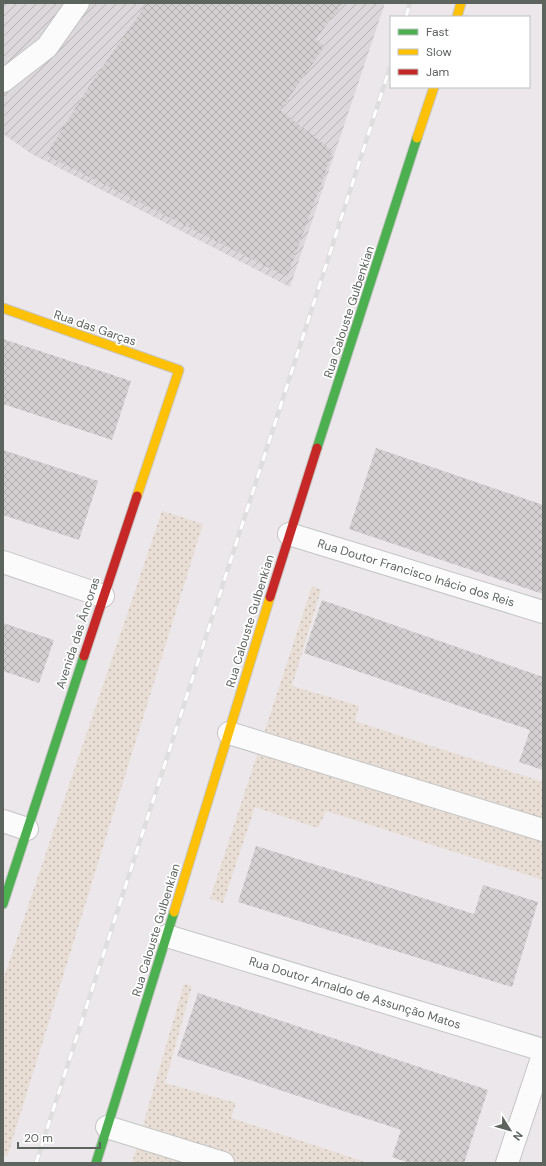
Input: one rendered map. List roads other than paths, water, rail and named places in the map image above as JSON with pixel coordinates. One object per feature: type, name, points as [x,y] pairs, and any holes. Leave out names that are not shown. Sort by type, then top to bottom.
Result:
[{"type":"street","points":[[3,81],[47,47],[78,3]]},
{"type":"street","points":[[457,16],[461,3]]},
{"type":"street","name":"Rua Calouste Gulbenkian","points":[[96,1163],[167,936],[289,534],[434,88]]},
{"type":"street","name":"Rua das Garças","points":[[3,308],[179,370]]},
{"type":"street","name":"Avenida das Âncoras","points":[[3,904],[103,596],[179,370]]},
{"type":"street","name":"Rua Doutor Francisco Inácio dos Reis","points":[[289,534],[543,612]]},
{"type":"street","points":[[3,562],[103,596]]},
{"type":"street","points":[[229,733],[543,830]]},
{"type":"street","points":[[3,821],[27,829]]},
{"type":"street","name":"Rua Doutor Arnaldo de Assunção Matos","points":[[167,936],[543,1050]]},
{"type":"street","points":[[507,1163],[543,1055]]},
{"type":"street","points":[[107,1127],[223,1163]]},
{"type":"railway","points":[[406,16],[410,3]]},
{"type":"railway","points":[[36,1163],[390,67]]}]
